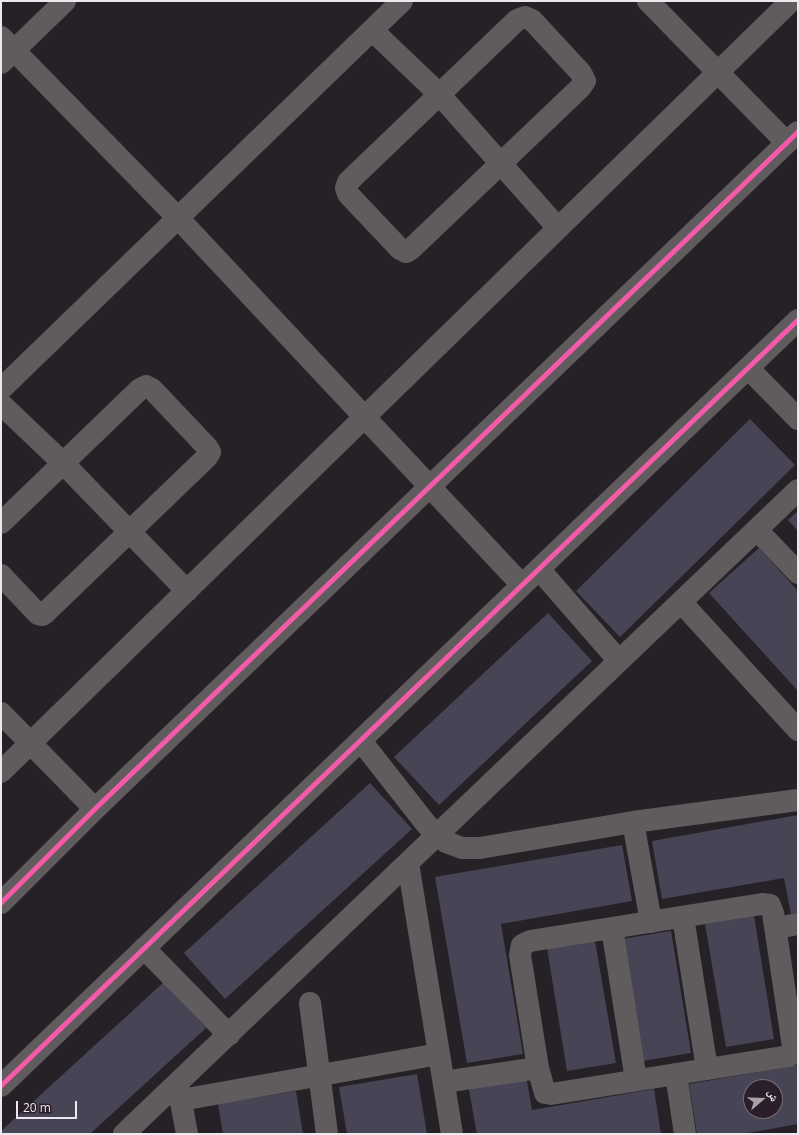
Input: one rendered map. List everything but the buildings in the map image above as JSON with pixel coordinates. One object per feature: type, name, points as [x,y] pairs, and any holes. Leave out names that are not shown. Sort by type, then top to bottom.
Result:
[{"type":"street","points":[[65,1],[5,50],[178,218],[522,585]]},
{"type":"street","points":[[1,389],[402,1]]},
{"type":"street","points":[[1,903],[95,809],[792,137],[718,72],[648,1]]},
{"type":"street","points":[[1,772],[791,1]]},
{"type":"street","points":[[525,17],[532,20],[581,73],[585,81],[581,87],[501,164],[406,252],[400,249],[348,194],[346,188],[348,182],[439,94],[517,20],[525,17]]},
{"type":"street","points":[[372,30],[439,94],[558,228]]},
{"type":"street","points":[[1,1086],[798,320]]},
{"type":"street","points":[[748,368],[798,419]]},
{"type":"street","points":[[1,523],[140,388],[146,386],[152,389],[210,452],[207,457],[130,532],[42,615],[38,614],[1,576]]},
{"type":"street","points":[[1,404],[63,463],[187,591]]},
{"type":"street","points":[[124,1134],[179,1092],[229,1034],[798,490]]},
{"type":"street","points":[[757,530],[798,573]]},
{"type":"street","points":[[539,569],[619,661]]},
{"type":"street","points":[[681,602],[798,730]]},
{"type":"street","points":[[1,713],[95,809]]},
{"type":"street","points":[[361,740],[437,835],[446,842],[462,848],[480,848],[633,822],[798,800]]},
{"type":"street","points":[[633,822],[651,922]]},
{"type":"street","points":[[408,863],[452,1134]]},
{"type":"street","points":[[762,904],[770,905],[776,928],[794,1053],[789,1056],[708,1069],[551,1094],[544,1093],[538,1068],[520,955],[522,945],[530,941],[683,917],[762,904]]},
{"type":"street","points":[[683,917],[708,1069]]},
{"type":"street","points":[[776,928],[798,924]]},
{"type":"street","points":[[612,928],[636,1080]]},
{"type":"street","points":[[144,948],[229,1034]]},
{"type":"street","points":[[310,1003],[327,1134]]},
{"type":"street","points":[[179,1092],[319,1076],[439,1054]]},
{"type":"street","points":[[444,1082],[538,1068]]},
{"type":"street","points":[[676,1074],[685,1134]]},
{"type":"street","points":[[179,1092],[187,1134]]},
{"type":"cycle path","points":[[1,903],[95,809],[798,132]]},
{"type":"cycle path","points":[[1,1086],[798,320]]}]
